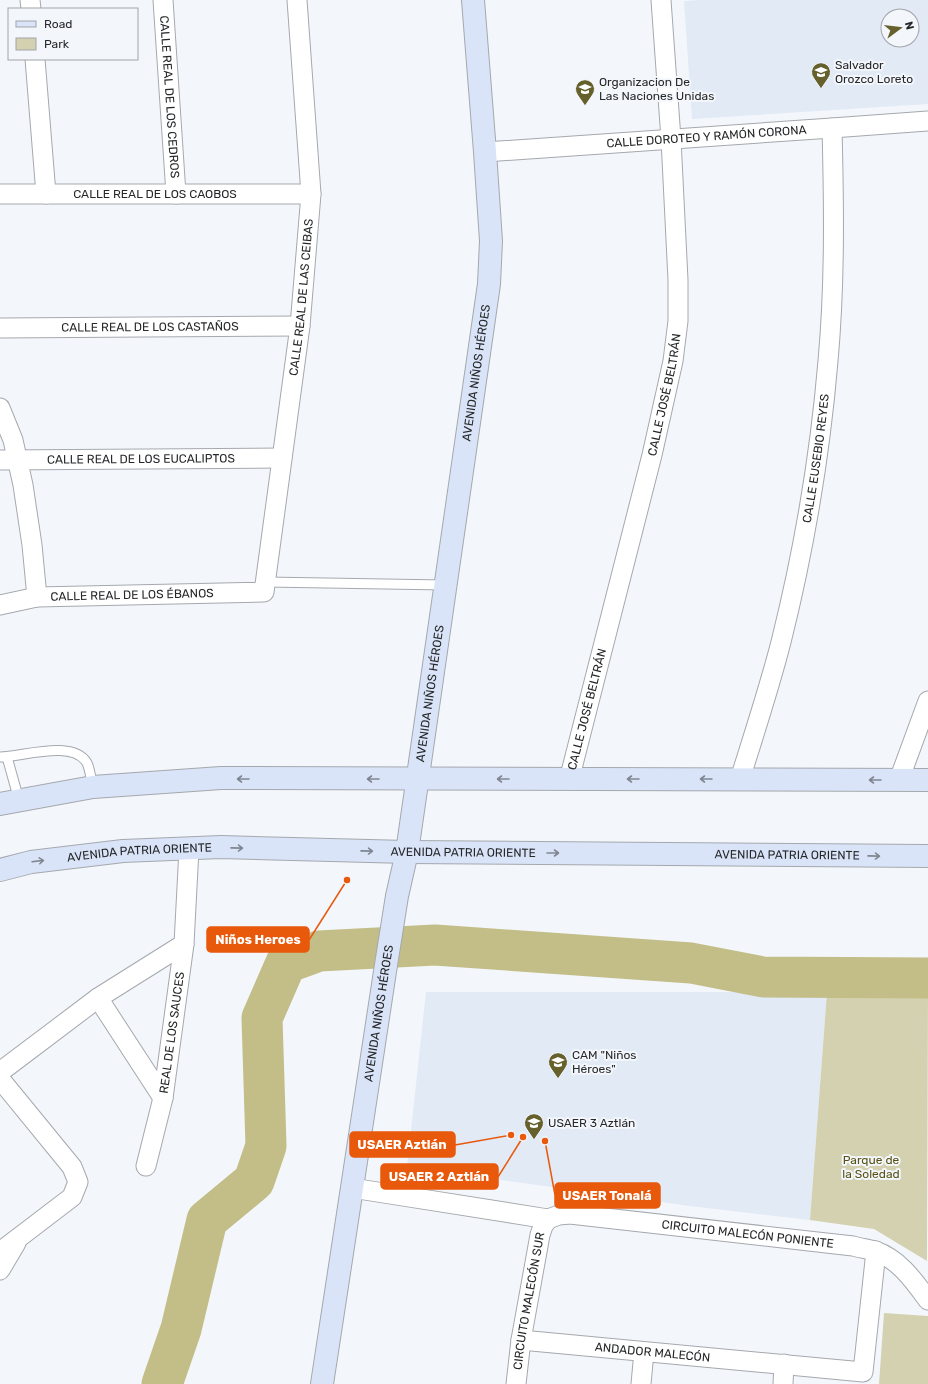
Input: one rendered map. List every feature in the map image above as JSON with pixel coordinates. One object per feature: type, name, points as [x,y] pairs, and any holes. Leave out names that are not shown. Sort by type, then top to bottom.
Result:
[{"type":"main road","name":"AVENIDA NIÑOS HÉROES","points":[[322,1384],[397,896],[407,852],[491,260],[485,152],[473,0]]},
{"type":"main road","points":[[10,802],[93,787],[221,778],[928,780]]},
{"type":"main road","name":"AVENIDA PATRIA ORIENTE","points":[[0,870],[31,862],[123,851],[221,847],[407,852],[928,856]]},
{"type":"street","name":"CALLE REAL DE LOS CEDROS","points":[[163,0],[176,194]]},
{"type":"street","name":"CALLE REAL DE LAS CEIBAS","points":[[265,588],[300,326],[311,194],[297,0]]},
{"type":"street","name":"CALLE JOSÉ BELTRÁN","points":[[569,780],[652,455],[673,361],[678,321],[672,139],[661,0]]},
{"type":"street","points":[[35,60],[46,194]]},
{"type":"street","name":"CALLE DOROTEO Y RAMÓN CORONA","points":[[485,152],[928,121]]},
{"type":"street","name":"CALLE EUSEBIO REYES","points":[[740,779],[761,712],[782,636],[810,506],[820,437],[828,360],[833,283],[834,206],[832,128]]},
{"type":"street","name":"CALLE REAL DE LOS CAOBOS","points":[[0,194],[311,194]]},
{"type":"street","name":"CALLE REAL DE LOS CASTAÑOS","points":[[0,328],[300,326]]},
{"type":"street","points":[[0,408],[13,440],[9,460],[23,485],[32,546],[37,597]]},
{"type":"street","name":"CALLE REAL DE LOS EUCALIPTOS","points":[[9,460],[282,458]]},
{"type":"street","name":"CALLE REAL DE LOS ÉBANOS","points":[[0,604],[37,597],[265,588]]},
{"type":"street","points":[[899,780],[928,701]]},
{"type":"street","name":"REAL DE LOS SAUCES","points":[[163,1098],[184,944],[189,849]]},
{"type":"street","points":[[0,1072],[98,998],[184,944]]},
{"type":"street","name":"REAL DE LOS SAUCES","points":[[98,998],[163,1098]]},
{"type":"street","points":[[0,1079],[72,1167],[78,1182],[72,1196],[0,1252]]},
{"type":"street","points":[[146,1166],[163,1098]]},
{"type":"street","points":[[352,1188],[548,1219]]},
{"type":"street","name":"CIRCUITO MALECÓN PONIENTE","points":[[548,1219],[559,1215],[570,1214],[853,1246],[876,1251],[896,1262],[928,1300]]},
{"type":"street","name":"CIRCUITO MALECÓN SUR","points":[[516,1384],[521,1340],[540,1235],[543,1226],[548,1219]]},
{"type":"street","points":[[0,1270],[18,1239]]},
{"type":"street","name":"ANDADOR MALECÓN","points":[[521,1340],[863,1372],[876,1251]]},
{"type":"street","points":[[641,1384],[644,1352]]},
{"type":"street","points":[[783,1384],[784,1364]]},
{"type":"lane","name":"CALLE REAL DE LOS ÉBANOS","points":[[265,588],[445,585]]},
{"type":"lane","points":[[10,802],[4,757],[60,750],[76,753],[87,763],[93,787]]},
{"type":"shaded area","points":[[928,0],[928,104],[692,119],[684,1]]},
{"type":"shaded area","name":"CAM \"Niños Héroes\"","points":[[426,992],[827,992],[810,1220],[690,1206],[407,1167]]},
{"type":"green space","name":"Parque de la Soledad","points":[[827,992],[928,992],[927,1261],[874,1229],[810,1220]]},
{"type":"green space","points":[[884,1313],[928,1316],[928,1384],[879,1384]]},
{"type":"waterway","points":[[162,1384],[181,1329],[207,1220],[254,1181],[266,1146],[262,1018],[286,963],[319,951],[435,945],[691,963],[763,977],[928,978]]},
{"type":"place","name":"Salvador Orozco Loreto","points":[[821,89]]},
{"type":"place","name":"Organizacion De Las Naciones Unidas","points":[[585,106]]},
{"type":"place","name":"Niños Heroes","points":[[347,880]]},
{"type":"place","name":"CAM \"Niños Héroes\"","points":[[558,1079]]},
{"type":"place","name":"USAER Aztlán","points":[[511,1135]]},
{"type":"place","name":"USAER 2 Aztlán","points":[[523,1137]]},
{"type":"place","name":"USAER 3 Aztlán","points":[[534,1140]]},
{"type":"place","name":"USAER Tonalá","points":[[545,1141]]}]
